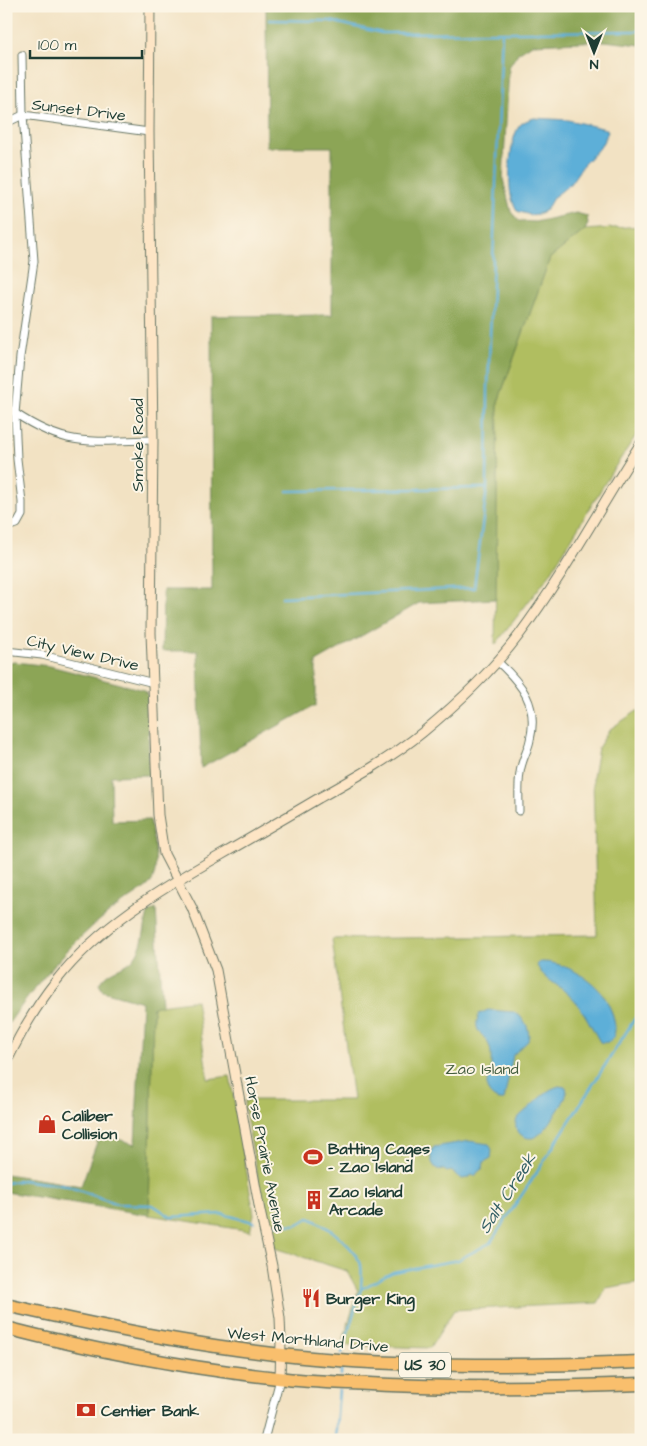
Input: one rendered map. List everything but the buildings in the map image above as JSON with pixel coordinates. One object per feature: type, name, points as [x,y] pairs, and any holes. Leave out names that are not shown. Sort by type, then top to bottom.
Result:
[{"type":"highway","name":"West Morthland Drive","points":[[6,1304],[127,1331],[220,1347],[282,1355],[337,1360],[484,1366],[641,1362]]},
{"type":"highway","name":"US 30","points":[[6,1328],[89,1348],[146,1359],[280,1379],[444,1388],[641,1384]]},
{"type":"street","name":"Smoke Road","points":[[150,6],[149,132],[153,440],[151,633],[158,816],[164,854],[176,880]]},
{"type":"street","points":[[6,527],[17,524],[22,515],[15,414],[20,357],[34,261],[22,56]]},
{"type":"street","name":"Sunset Drive","points":[[6,123],[24,115],[149,132]]},
{"type":"street","points":[[6,407],[15,414],[53,433],[68,438],[84,440],[153,440]]},
{"type":"street","points":[[6,1063],[36,1008],[62,974],[91,943],[128,913],[176,880],[361,775],[424,732],[472,688],[518,636],[548,594],[641,443]]},
{"type":"street","name":"City View Drive","points":[[6,651],[42,655],[154,682]]},
{"type":"street","points":[[496,660],[514,677],[525,692],[531,708],[533,726],[520,773],[519,812]]},
{"type":"street","name":"Horse Prairie Avenue","points":[[176,880],[192,908],[216,970],[260,1211],[272,1266],[280,1318],[282,1355],[280,1379],[264,1440]]},
{"type":"green space","points":[[266,6],[641,6],[641,45],[604,41],[532,44],[518,53],[509,67],[503,179],[511,212],[519,221],[535,222],[576,213],[587,216],[588,224],[585,230],[550,258],[498,402],[496,599],[419,603],[316,662],[316,705],[201,768],[198,651],[162,651],[163,590],[212,590],[211,316],[332,315],[332,147],[267,147]]},
{"type":"green space","points":[[641,226],[641,428],[611,473],[550,574],[495,645],[498,402],[550,258],[585,230]]},
{"type":"green space","points":[[6,661],[50,666],[144,690],[148,696],[149,775],[111,776],[112,821],[150,820],[154,843],[155,868],[149,885],[111,911],[65,953],[28,997],[6,1027]]},
{"type":"green space","name":"Zao Island","points":[[637,711],[641,711],[641,1282],[606,1288],[598,1303],[454,1310],[430,1348],[342,1345],[358,1291],[347,1271],[271,1247],[244,1105],[245,1101],[353,1100],[332,939],[597,935],[593,777],[598,748],[610,729]]},
{"type":"green space","points":[[156,909],[162,1005],[153,1007],[149,1215],[6,1192],[6,1174],[81,1186],[100,1134],[135,1144],[142,1002],[103,991],[99,984],[107,974],[129,963],[137,954],[142,943],[148,913]]},
{"type":"green space","points":[[196,1000],[208,1079],[230,1076],[254,1214],[250,1231],[149,1215],[153,1006]]},
{"type":"water","points":[[534,118],[568,120],[606,129],[608,132],[601,146],[583,165],[570,184],[553,198],[546,210],[530,215],[517,211],[513,202],[510,170],[516,131],[520,125]]},
{"type":"water","points":[[540,962],[564,966],[594,984],[603,994],[610,1007],[615,1029],[611,1040],[600,1042],[575,1001],[541,972],[537,965]]},
{"type":"water","points":[[488,1010],[514,1012],[520,1016],[527,1026],[529,1035],[528,1041],[513,1055],[504,1100],[495,1098],[489,1093],[487,1088],[491,1069],[491,1051],[487,1041],[479,1032],[477,1020],[479,1014]]},
{"type":"water","points":[[559,1086],[566,1087],[566,1096],[548,1125],[540,1134],[533,1138],[521,1135],[516,1128],[517,1119],[520,1115],[544,1094]]},
{"type":"water","points":[[469,1141],[489,1144],[492,1150],[491,1158],[484,1162],[483,1168],[475,1176],[471,1175],[469,1178],[462,1179],[451,1171],[447,1172],[437,1169],[433,1164],[431,1156],[434,1147]]},
{"type":"waterway","points":[[269,20],[330,21],[382,33],[641,31]]},
{"type":"waterway","points":[[282,597],[474,588],[487,488],[488,388],[502,32]]},
{"type":"waterway","points":[[287,491],[487,488]]},
{"type":"waterway","name":"Salt Creek","points":[[342,1353],[361,1289],[393,1272],[458,1260],[490,1243],[641,1009]]},
{"type":"waterway","points":[[6,1183],[22,1180],[67,1186],[118,1204],[153,1205],[171,1217],[222,1214],[254,1222]]},
{"type":"waterway","points":[[275,1224],[296,1225],[309,1218],[331,1230],[345,1242],[360,1262],[362,1272],[361,1289]]},
{"type":"waterway","name":"Salt Creek","points":[[341,1368],[341,1375]]},
{"type":"waterway","name":"Salt Creek","points":[[335,1440],[339,1390]]},
{"type":"place","name":"Caliber Collision","points":[[47,1124]]},
{"type":"place","name":"Batting Cages - Zao Island","points":[[313,1157]]},
{"type":"place","name":"Zao Island Arcade","points":[[314,1200]]},
{"type":"place","name":"Burger King","points":[[311,1298]]},
{"type":"place","name":"Centier Bank","points":[[86,1410]]}]
